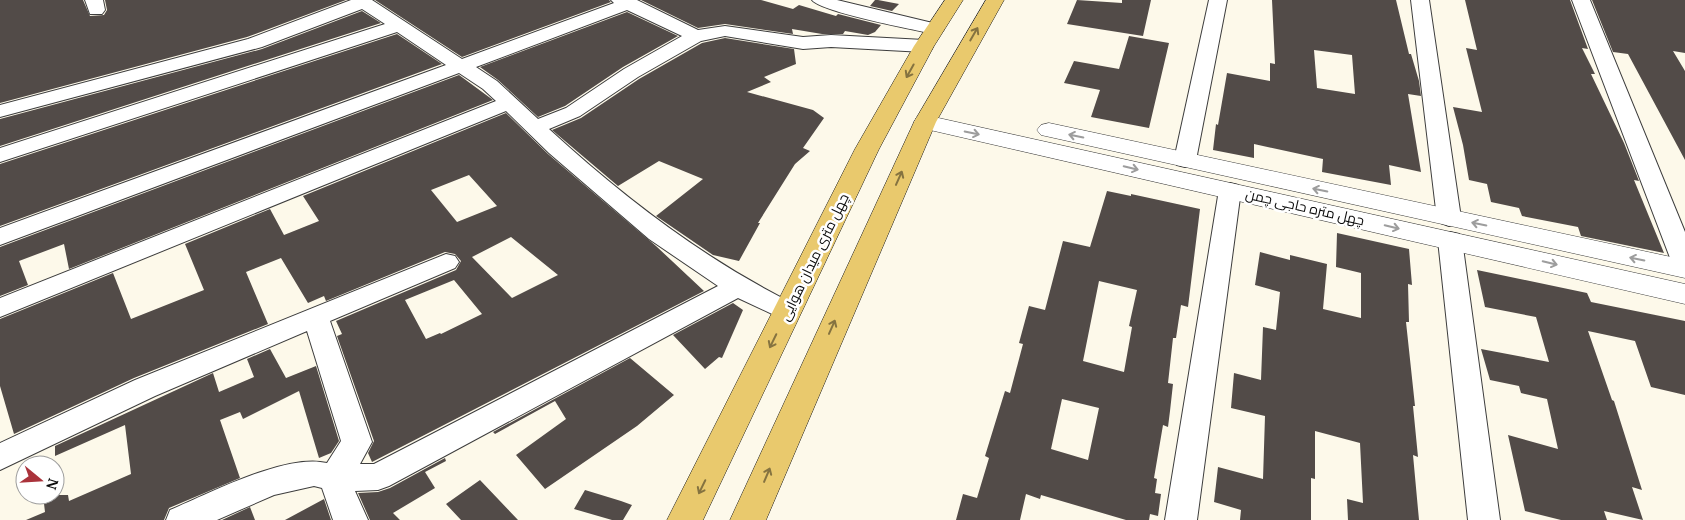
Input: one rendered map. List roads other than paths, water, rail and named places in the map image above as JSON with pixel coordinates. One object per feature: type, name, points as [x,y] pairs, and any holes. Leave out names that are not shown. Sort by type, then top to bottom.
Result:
[{"type":"main road","name":"چهل متری میدان هوایی","points":[[686,520],[867,149],[929,37],[954,0]]},
{"type":"main road","points":[[748,520],[929,114],[995,0]]},
{"type":"street","points":[[821,0],[929,37]]},
{"type":"street","points":[[1185,160],[1218,0]]},
{"type":"street","points":[[1420,0],[1450,229],[1484,520]]},
{"type":"street","points":[[1581,0],[1685,263]]},
{"type":"street","points":[[0,111],[255,43],[362,1],[490,85],[534,127],[658,233],[738,287],[787,312]]},
{"type":"street","points":[[0,237],[462,66],[625,2],[696,36]]},
{"type":"street","points":[[0,155],[400,25]]},
{"type":"street","points":[[534,127],[573,112],[631,72],[696,36],[725,31],[795,42],[929,37]]},
{"type":"street","points":[[0,308],[509,103]]},
{"type":"street","name":"چهل متره حاجی چمن","points":[[929,114],[1185,160],[1450,229],[1685,294]]},
{"type":"street","name":"چهل متره حاجی چمن","points":[[929,114],[1230,190],[1685,269]]},
{"type":"street","points":[[1182,520],[1230,190]]},
{"type":"street","points":[[0,457],[145,388],[446,262]]},
{"type":"street","points":[[182,520],[269,483],[314,473],[334,478],[378,477],[738,287]]},
{"type":"street","points":[[315,316],[357,442],[334,478]]},
{"type":"street","points":[[334,478],[346,512],[352,520]]}]
